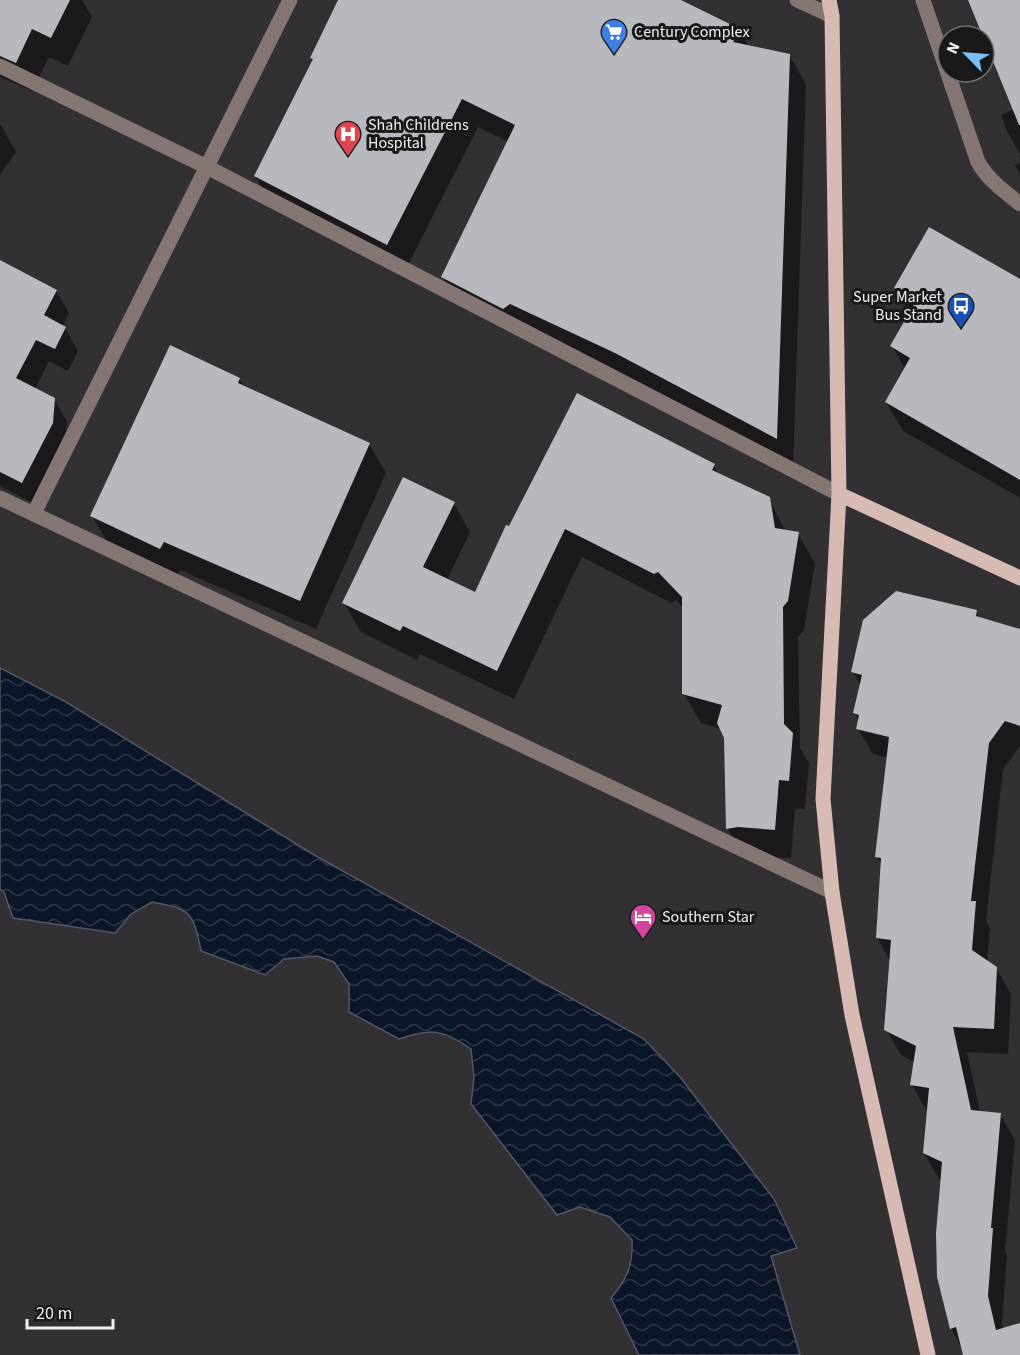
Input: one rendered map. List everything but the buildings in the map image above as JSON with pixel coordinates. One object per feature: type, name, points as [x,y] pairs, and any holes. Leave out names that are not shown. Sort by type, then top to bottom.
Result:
[{"type":"main road","points":[[829,0],[832,16],[838,494],[823,799],[832,892],[852,1015],[928,1355]]},
{"type":"main road","points":[[838,494],[1020,578]]},
{"type":"street","points":[[34,513],[290,0]]},
{"type":"street","points":[[797,0],[832,16]]},
{"type":"street","points":[[923,0],[978,162],[991,180],[1020,204]]},
{"type":"street","points":[[0,66],[207,166],[838,494]]},
{"type":"street","points":[[0,498],[832,892]]},
{"type":"water","points":[[0,668],[66,702],[316,856],[644,1039],[680,1077],[774,1199],[797,1248],[771,1256],[800,1355],[639,1355],[611,1298],[628,1272],[632,1240],[610,1217],[580,1207],[557,1215],[471,1104],[474,1077],[471,1049],[452,1037],[436,1032],[420,1033],[399,1039],[349,1012],[349,984],[334,962],[317,956],[284,959],[265,975],[201,951],[196,928],[188,915],[175,907],[152,902],[131,914],[115,933],[13,918],[4,892],[0,889]]},
{"type":"place","name":"Century Complex","points":[[614,55]]},
{"type":"place","name":"Shah Childrens Hospital","points":[[348,157]]},
{"type":"place","name":"Super Market Bus Stand","points":[[961,329]]},
{"type":"place","name":"Southern Star","points":[[643,940]]}]
